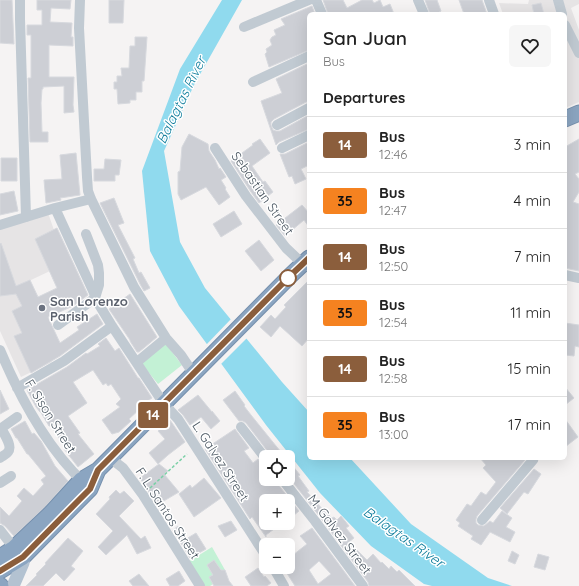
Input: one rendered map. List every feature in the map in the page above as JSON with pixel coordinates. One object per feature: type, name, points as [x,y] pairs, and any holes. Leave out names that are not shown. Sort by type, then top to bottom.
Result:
[{"type":"highway","points":[[567,119],[579,113]]},
{"type":"highway","points":[[0,571],[18,553],[51,513],[86,485],[98,470],[250,316],[307,263]]},
{"type":"highway","points":[[0,557],[18,553]]},
{"type":"main road","points":[[13,586],[23,563],[18,553]]},
{"type":"street","points":[[20,0],[26,216]]},
{"type":"street","points":[[80,0],[79,21],[88,191],[134,287],[166,338],[197,370]]},
{"type":"street","points":[[244,26],[309,0]]},
{"type":"street","points":[[316,0],[321,12]]},
{"type":"street","points":[[418,0],[423,12]]},
{"type":"street","points":[[489,0],[493,12]]},
{"type":"street","points":[[558,0],[561,12]]},
{"type":"street","points":[[567,29],[579,53]]},
{"type":"street","points":[[253,82],[307,57]]},
{"type":"street","points":[[277,125],[307,109]]},
{"type":"street","points":[[282,148],[307,136]]},
{"type":"street","name":"Sebastian Street","points":[[215,148],[246,196],[286,248],[307,263]]},
{"type":"street","points":[[0,225],[26,216],[91,199]]},
{"type":"street","name":"L. Galvez Street","points":[[55,208],[95,298],[164,404],[178,419],[259,545]]},
{"type":"street","points":[[58,325],[95,298],[99,285],[98,265],[86,234]]},
{"type":"street","points":[[567,275],[579,278]]},
{"type":"street","points":[[16,388],[64,361],[112,326]]},
{"type":"street","points":[[137,362],[166,338]]},
{"type":"street","name":"F. Sison Street","points":[[0,350],[3,367],[52,445],[71,470],[86,485]]},
{"type":"street","points":[[0,458],[8,453],[10,445],[0,428],[17,417]]},
{"type":"street","points":[[241,427],[259,450]]},
{"type":"street","name":"F. L. Santos Street","points":[[110,458],[123,468],[143,495],[200,586]]},
{"type":"street","points":[[482,520],[533,460]]},
{"type":"street","points":[[0,483],[11,476]]},
{"type":"street","name":"M. Galvez Street","points":[[288,486],[315,520],[363,586]]},
{"type":"street","points":[[0,530],[18,553]]},
{"type":"street","points":[[277,574],[284,586]]},
{"type":"path","points":[[143,495],[187,454]]},
{"type":"shaded area","points":[[529,0],[579,0],[579,4],[571,8],[579,30],[579,102],[567,107],[567,12],[502,12],[499,3],[528,4]]},
{"type":"shaded area","points":[[48,213],[54,230],[35,239],[50,271],[14,288],[22,306],[12,311],[20,329],[34,323],[52,362],[21,377],[0,331],[0,228]]},
{"type":"green space","points":[[165,343],[182,365],[158,384],[141,363]]},
{"type":"green space","points":[[212,547],[225,570],[221,570],[214,560],[207,565],[213,575],[209,577],[213,584],[210,586],[204,586],[188,562]]},
{"type":"water","name":"Balagtas River","points":[[222,0],[242,0],[194,85],[164,151],[180,242],[205,288],[282,382],[307,410],[307,460],[352,460],[411,524],[488,578],[512,586],[432,586],[424,584],[371,546],[320,493],[295,462],[295,450],[286,450],[179,306],[150,251],[142,171],[180,69]]},
{"type":"pier","points":[[232,318],[248,337],[220,365],[206,345]]},
{"type":"building","points":[[0,0],[12,0],[14,44],[0,43]]},
{"type":"building","points":[[37,0],[71,0],[70,9],[51,8],[50,22],[72,23],[71,37],[73,37],[73,46],[49,45],[49,77],[74,77],[74,112],[64,113],[64,86],[43,87],[41,103],[42,132],[48,132],[48,142],[30,142],[28,78],[31,78],[31,35],[27,35],[27,25],[42,25],[42,10],[37,10]]},
{"type":"building","points":[[109,0],[124,0],[123,23],[109,23]]},
{"type":"building","points":[[323,0],[343,0],[347,8],[362,0],[372,0],[374,3],[380,0],[383,7],[390,4],[393,12],[327,12]]},
{"type":"building","points":[[425,0],[437,0],[441,11],[429,12]]},
{"type":"building","points":[[459,0],[482,0],[486,12],[463,12]]},
{"type":"building","points":[[541,3],[543,12],[534,12],[532,5]]},
{"type":"building","points":[[312,6],[314,12],[307,12],[307,51],[269,67],[265,54],[267,52],[266,49],[272,45],[270,40],[276,35],[274,30],[285,25],[281,19]]},
{"type":"building","points":[[135,37],[147,37],[142,92],[136,92],[136,100],[130,100],[130,103],[118,104],[117,89],[114,89],[114,82],[117,82],[117,76],[122,76],[121,68],[129,68],[130,46],[135,46]]},
{"type":"building","points":[[307,64],[307,102],[274,119],[271,122],[271,125],[273,130],[280,131],[307,116],[307,130],[279,142],[276,145],[261,101],[282,93],[276,79]]},
{"type":"building","points":[[189,134],[208,144],[209,151],[219,169],[220,168],[226,177],[221,180],[230,197],[219,205],[206,187],[181,200],[178,194],[178,172],[180,171],[182,147]]},
{"type":"building","points":[[260,139],[270,153],[252,166],[263,182],[265,181],[273,192],[259,203],[231,161]]},
{"type":"building","points":[[579,139],[579,172],[575,174],[579,179],[579,192],[573,202],[579,204],[579,271],[567,268],[567,146]]},
{"type":"building","points":[[307,143],[307,166],[301,169],[306,179],[295,184],[292,176],[289,177],[280,154],[285,154]]},
{"type":"building","points":[[76,153],[80,195],[60,198],[61,200],[46,203],[44,180],[62,179],[60,155]]},
{"type":"building","points":[[1,158],[17,158],[17,181],[1,181]]},
{"type":"building","points":[[105,159],[121,160],[119,175],[115,175],[115,181],[94,181],[94,169],[104,169]]},
{"type":"building","points":[[14,191],[18,211],[0,215],[0,194]]},
{"type":"building","points":[[114,198],[124,223],[118,225],[135,258],[133,259],[139,273],[141,272],[150,288],[144,291],[100,203]]},
{"type":"building","points":[[302,205],[307,211],[307,224],[304,220],[285,236],[276,225]]},
{"type":"building","points":[[234,211],[242,224],[221,237],[213,224]]},
{"type":"building","points":[[57,228],[88,295],[73,306],[48,317],[60,343],[79,330],[77,327],[97,314],[103,324],[60,356],[31,373],[14,336],[22,333],[12,311],[22,306],[16,294],[0,296],[0,244],[1,243],[16,286],[30,280],[38,297],[57,288],[35,239]]},
{"type":"building","points":[[259,240],[274,260],[261,271],[245,251]]},
{"type":"building","points":[[307,282],[307,340],[302,346],[280,326],[271,337],[260,327],[271,315],[275,319],[286,307],[284,305]]},
{"type":"building","points":[[130,294],[157,337],[139,352],[137,352],[109,309]]},
{"type":"building","points":[[567,323],[579,325],[579,347],[575,346],[574,356],[567,355]]},
{"type":"building","points":[[106,338],[115,351],[119,348],[152,398],[141,405],[142,407],[129,419],[131,421],[119,432],[112,434],[102,420],[120,407],[116,404],[121,399],[111,384],[108,386],[106,383],[103,385],[93,370],[73,382],[87,403],[68,416],[80,433],[78,434],[94,454],[78,467],[64,449],[66,448],[51,426],[49,426],[36,407],[27,390],[67,367],[86,353],[87,354],[100,346],[98,344]]},
{"type":"building","points":[[567,389],[574,398],[567,403]]},
{"type":"building","points":[[0,390],[9,409],[0,414]]},
{"type":"building","points":[[235,391],[245,405],[244,406],[279,450],[267,450],[246,423],[239,421],[223,400]]},
{"type":"building","points":[[198,395],[220,421],[211,429],[201,417],[190,425],[178,410]]},
{"type":"building","points":[[170,420],[185,442],[158,464],[149,453],[165,439],[158,431]]},
{"type":"building","points":[[25,421],[32,434],[34,433],[41,441],[55,466],[68,481],[45,507],[14,536],[5,526],[0,523],[0,507],[9,516],[22,501],[17,496],[24,488],[33,496],[44,484],[41,480],[46,476],[27,454],[11,429]]},
{"type":"building","points":[[567,422],[578,437],[567,445]]},
{"type":"building","points":[[235,429],[249,448],[244,451],[253,463],[258,459],[259,460],[259,486],[279,486],[286,494],[259,494],[259,527],[252,517],[250,519],[205,449]]},
{"type":"building","points":[[482,460],[525,460],[476,519],[476,523],[478,525],[484,526],[490,521],[493,523],[502,511],[512,518],[506,527],[515,532],[510,542],[490,532],[481,545],[471,539],[473,536],[458,526],[460,523],[456,520],[467,504],[471,506],[481,492],[486,495],[496,482],[483,468],[486,465]]},
{"type":"building","points":[[159,464],[168,471],[164,474],[179,492],[157,505],[140,478]]},
{"type":"building","points":[[295,469],[300,475],[298,476],[309,491],[307,492],[326,513],[337,520],[341,516],[349,526],[346,528],[354,538],[349,542],[367,560],[373,554],[389,569],[391,566],[397,572],[399,570],[415,586],[369,586],[368,582],[295,485]]},
{"type":"building","points":[[534,469],[541,474],[528,494],[524,492],[507,514],[500,508]]},
{"type":"building","points":[[204,478],[221,498],[194,517],[179,494],[190,485],[192,488]]},
{"type":"building","points":[[116,490],[120,494],[124,491],[134,501],[119,516],[141,539],[145,536],[151,548],[137,554],[127,535],[106,555],[98,547],[113,531],[96,514]]},
{"type":"building","points":[[295,506],[299,511],[295,514]]},
{"type":"building","points":[[231,521],[237,530],[225,537],[218,526]]},
{"type":"building","points":[[178,526],[186,539],[196,533],[206,549],[190,558],[173,530]]},
{"type":"building","points":[[312,528],[355,586],[295,586],[287,574],[295,574],[295,553],[307,544],[300,536]],"holes":[[[319,561],[331,574],[318,584],[309,570]]]},
{"type":"building","points":[[261,530],[273,530],[266,535],[266,537]]},
{"type":"building","points":[[68,538],[83,551],[71,566],[75,569],[64,581],[56,573],[43,586],[26,586],[37,575],[36,574],[46,564],[45,563]]},
{"type":"building","points":[[512,551],[519,555],[515,564],[508,561]]},
{"type":"building","points":[[538,554],[549,557],[545,570],[534,567]]},
{"type":"building","points":[[214,560],[221,570],[225,570],[229,581],[233,586],[214,586],[209,577],[213,575],[207,565]]},
{"type":"building","points":[[258,568],[259,574],[262,574],[264,577],[265,576],[271,583],[267,586],[251,586],[245,577]]},
{"type":"building","points":[[179,571],[185,581],[178,586],[170,586],[166,579]]},
{"type":"building","points":[[139,574],[149,586],[133,586],[129,581]]},
{"type":"bus line","name":"14","points":[[0,571],[23,557],[50,530],[90,489],[98,470],[307,260]]},
{"type":"place","name":"San Lorenzo Parish","points":[[42,308]]}]
